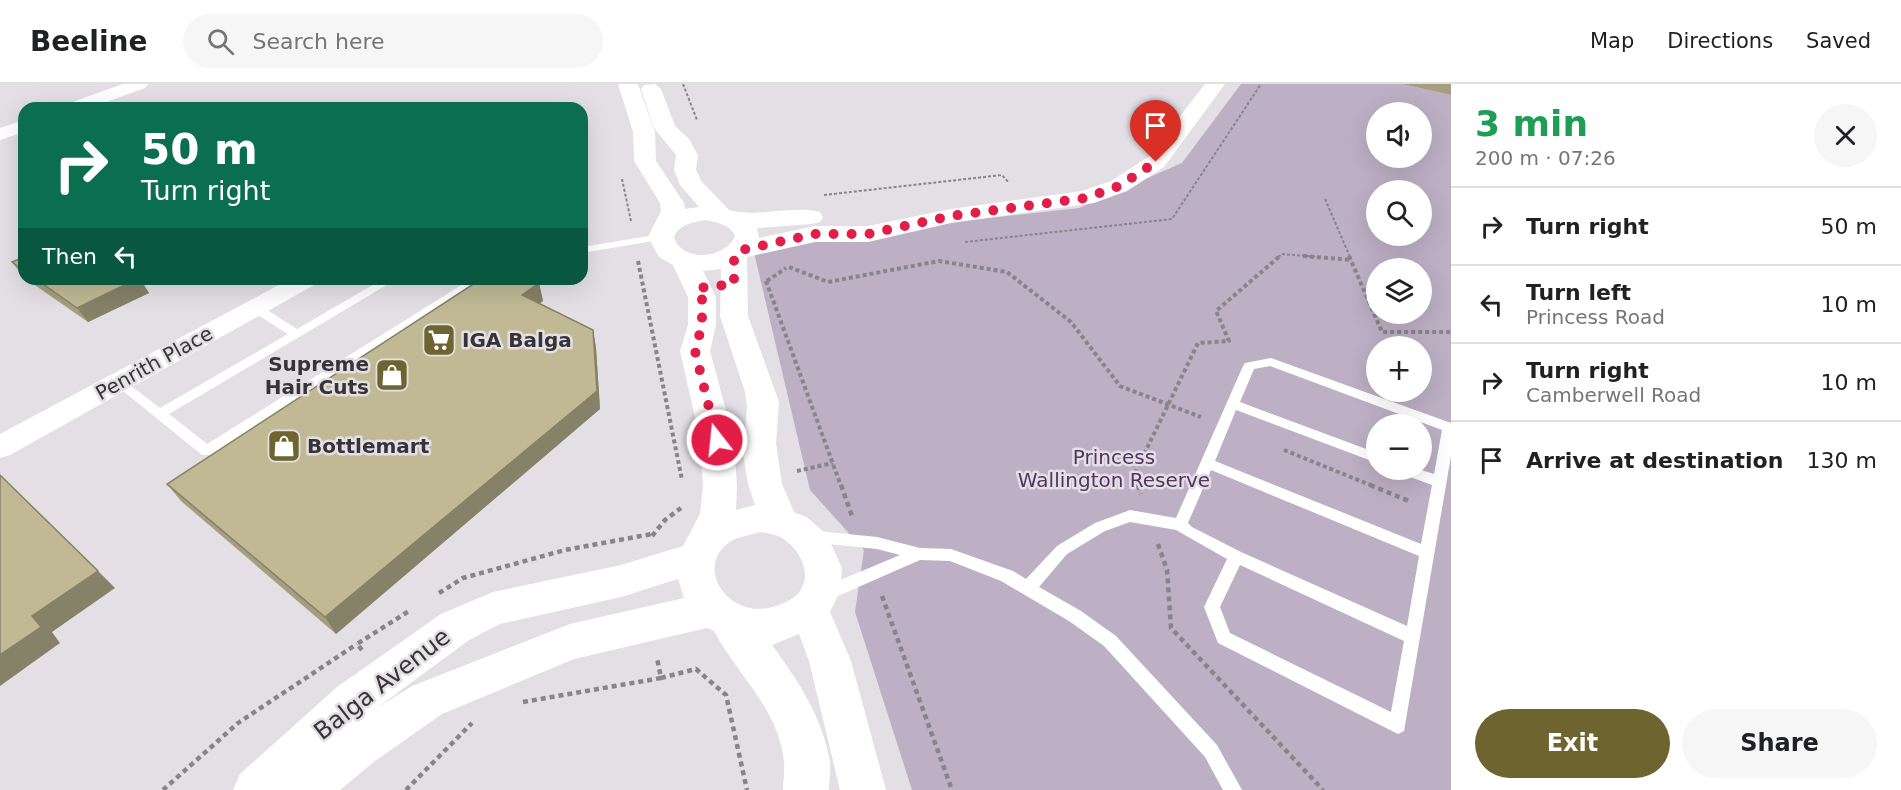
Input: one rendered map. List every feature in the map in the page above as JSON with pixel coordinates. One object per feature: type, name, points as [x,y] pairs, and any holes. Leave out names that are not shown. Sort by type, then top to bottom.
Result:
[{"type":"main road","points":[[628,84],[644,132],[645,161],[672,203],[673,211],[663,232],[666,250],[684,260],[736,264],[815,234],[868,234],[1024,201],[1104,179],[1140,156],[1196,84]]},
{"type":"main road","points":[[650,84],[665,128],[681,144],[687,155],[686,170],[692,185],[727,217],[744,226],[748,234],[747,242],[736,264],[735,322],[745,353],[757,376],[764,404],[759,443],[762,480],[794,528],[818,552],[824,571],[823,585],[814,603],[794,621],[773,627],[751,627],[720,616]]},
{"type":"main road","points":[[663,232],[672,222],[693,214],[774,220],[1086,198],[1119,186],[1156,162],[1215,84]]},
{"type":"main road","points":[[684,260],[702,297],[702,325],[695,351],[717,440],[720,486],[718,514],[701,549],[694,576],[700,594],[782,694],[796,723],[807,763],[806,790]]},
{"type":"main road","points":[[701,549],[720,528],[739,520],[760,518],[794,528]]},
{"type":"main road","name":"Balga Avenue","points":[[256,790],[352,701],[455,627],[493,609],[641,575],[701,549]]},
{"type":"main road","points":[[814,603],[864,790]]},
{"type":"main road","name":"Balga Avenue","points":[[304,790],[359,745],[427,700],[512,664],[570,642],[650,622],[720,616]]},
{"type":"street","points":[[90,102],[139,84]]},
{"type":"street","points":[[0,134],[18,128]]},
{"type":"street","name":"Penrith Place","points":[[0,447],[297,285]]},
{"type":"lane","points":[[588,249],[634,241],[663,232]]},
{"type":"lane","points":[[159,414],[381,285]]},
{"type":"lane","points":[[118,382],[207,451],[470,285]]},
{"type":"lane","points":[[255,308],[297,334]]},
{"type":"lane","points":[[1180,525],[1249,366],[1272,362],[1449,427],[1398,725],[1224,638],[1212,607],[1236,556]]},
{"type":"lane","points":[[1233,404],[1366,454]]},
{"type":"lane","points":[[1207,463],[1428,553]]},
{"type":"lane","points":[[1432,479],[1439,482]]},
{"type":"lane","points":[[1027,589],[1062,550],[1100,527],[1130,516],[1180,525],[1187,531],[1236,556],[1413,637]]},
{"type":"lane","points":[[794,528],[920,554],[951,555],[1007,576],[1075,616],[1110,641],[1211,751],[1233,790]]},
{"type":"lane","points":[[814,603],[873,573],[920,554]]},
{"type":"path","points":[[684,84],[700,127]]},
{"type":"path","points":[[621,174],[682,481]]},
{"type":"path","points":[[814,196],[1002,175],[1049,232]]},
{"type":"path","points":[[1325,198],[1382,332],[1451,332]]},
{"type":"path","points":[[789,267],[828,282],[939,261],[1007,272],[1071,322],[1120,387],[1203,418]]},
{"type":"path","points":[[736,264],[767,281],[862,541]]},
{"type":"path","points":[[640,272],[657,271],[686,289],[698,288]]},
{"type":"path","points":[[1282,449],[1409,501]]},
{"type":"path","points":[[641,575],[639,563],[647,542],[665,520],[687,504]]},
{"type":"path","points":[[873,573],[952,790]]},
{"type":"path","points":[[650,622],[661,678]]},
{"type":"path","points":[[163,790],[238,723],[357,644]]},
{"type":"path","points":[[521,702],[661,678],[696,669],[726,695],[747,790]]},
{"type":"path","points":[[406,790],[466,727],[474,722]]},
{"type":"green space","name":"Princess Wallington Reserve","points":[[1241,84],[1402,84],[1451,95],[1451,790],[912,790],[855,612],[864,550],[810,490],[752,244],[1079,208],[1182,163]]},
{"type":"building","points":[[44,285],[125,285],[77,308]]},
{"type":"building","points":[[472,285],[536,285],[522,295],[593,330],[597,391],[325,617],[167,484]]},
{"type":"building","points":[[0,475],[98,571],[32,616],[41,627],[0,655]]},
{"type":"place","name":"IGA Balga","points":[[439,340]]},
{"type":"place","name":"Supreme Hair Cuts","points":[[392,375]]},
{"type":"place","name":"Bottlemart","points":[[284,446]]},
{"type":"route","points":[[717,440],[695,351],[702,325],[702,297],[698,288],[734,284],[734,256],[742,250],[815,234],[868,234],[951,216],[1086,198],[1119,186],[1156,162]]}]
